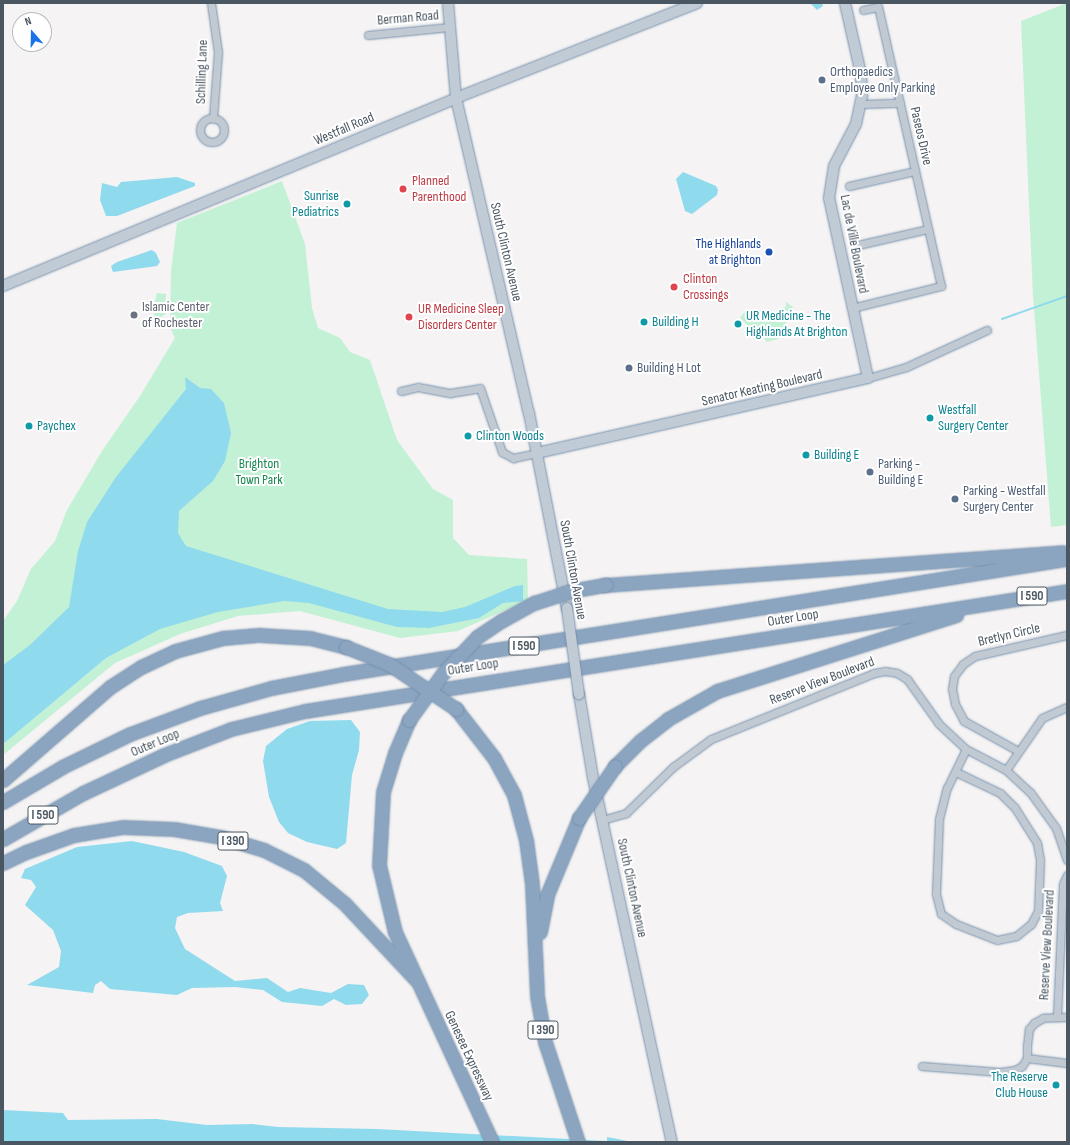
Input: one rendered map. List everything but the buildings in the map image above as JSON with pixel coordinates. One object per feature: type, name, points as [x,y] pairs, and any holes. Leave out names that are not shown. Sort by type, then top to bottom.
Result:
[{"type":"highway","name":"Genesee Expressway","points":[[492,1142],[395,932],[379,865],[383,792],[395,754],[409,720],[443,673],[477,637],[500,620],[534,603],[570,591],[605,585],[1067,552]]},
{"type":"highway","name":"Outer Loop","points":[[3,802],[69,763],[136,732],[212,704],[284,685],[1067,559]]},
{"type":"highway","name":"Outer Loop","points":[[3,839],[83,793],[164,755],[231,729],[305,711],[1067,591]]},
{"type":"highway","points":[[536,950],[547,895],[580,818],[616,766],[640,741],[668,719],[717,691],[998,602]]},
{"type":"highway","name":"I 390","points":[[3,780],[110,687],[141,667],[175,652],[223,638],[260,635],[310,638],[346,647],[389,664],[456,709],[494,758],[514,795],[526,840],[532,884],[537,996],[545,1042],[565,1107],[578,1142]]},
{"type":"highway","name":"I 390","points":[[3,863],[26,852],[74,835],[123,827],[174,828],[220,837],[264,850],[304,870],[345,904],[418,982]]},
{"type":"street","name":"Schilling Lane","points":[[211,3],[218,52],[213,119]]},
{"type":"street","name":"South Clinton Avenue","points":[[448,3],[456,98],[537,453],[567,608],[579,694],[602,820],[672,1142]]},
{"type":"street","name":"Westfall Road","points":[[3,286],[456,98],[697,3]]},
{"type":"street","name":"Lac de Ville Boulevard","points":[[846,3],[861,74],[862,104],[856,124],[834,166],[829,188],[830,208],[868,378]]},
{"type":"street","name":"Paseos Drive","points":[[852,308],[941,286],[878,7],[863,10]]},
{"type":"street","name":"Berman Road","points":[[368,35],[450,27]]},
{"type":"street","points":[[862,104],[900,103]]},
{"type":"street","points":[[849,186],[915,171]]},
{"type":"street","points":[[858,245],[928,229]]},
{"type":"street","name":"Senator Keating Boulevard","points":[[537,453],[868,378],[906,367],[987,330]]},
{"type":"street","points":[[401,391],[418,387],[450,393],[480,388],[502,452],[513,458],[537,453]]},
{"type":"street","name":"Bretlyn Circle","points":[[1018,751],[964,721],[955,704],[952,689],[954,676],[963,664],[976,656],[1067,635]]},
{"type":"street","name":"Reserve View Boulevard","points":[[602,820],[626,813],[673,767],[711,740],[874,673],[885,671],[897,673],[907,679],[939,724],[966,749],[1006,770],[1044,809],[1056,828],[1067,860]]},
{"type":"street","points":[[1006,770],[1042,718],[1067,706]]},
{"type":"street","points":[[956,772],[1000,793],[1015,808],[1037,843],[1040,860],[1038,911],[1031,924],[1016,936],[997,940],[956,924],[941,914],[936,894],[939,819],[947,788],[966,749]]},
{"type":"street","name":"Reserve View Boulevard","points":[[1056,1016],[1063,884],[1067,875]]},
{"type":"street","points":[[1059,963],[1067,963]]},
{"type":"street","name":"Reserve View Boulevard","points":[[1027,1058],[1029,1029],[1043,1018],[1056,1016],[1067,1017]]},
{"type":"street","points":[[922,1066],[1000,1072],[1015,1070],[1022,1066],[1027,1058],[1067,1063]]},
{"type":"green space","points":[[1067,3],[1067,525],[1051,527],[1033,296],[1021,21]]},
{"type":"green space","name":"Brighton Town Park","points":[[282,181],[305,244],[312,308],[318,328],[340,338],[350,352],[370,360],[397,440],[433,489],[453,500],[453,538],[469,555],[527,559],[528,600],[458,631],[400,638],[300,611],[238,616],[180,634],[115,663],[3,755],[3,621],[17,601],[31,569],[55,541],[67,510],[102,451],[140,396],[175,338],[170,327],[171,271],[177,223]]},
{"type":"green space","points":[[157,293],[166,294],[165,314],[161,317],[155,317],[153,311]]},
{"type":"green space","points":[[786,302],[793,307],[778,339],[767,342],[740,318],[745,311],[746,316],[754,314],[754,317],[770,311],[771,313],[779,311],[779,309],[786,307]]},
{"type":"water","points":[[810,3],[822,3],[823,6],[817,10]]},
{"type":"water","points":[[683,172],[716,186],[718,190],[717,195],[692,214],[685,211],[676,179]]},
{"type":"water","points":[[177,177],[195,183],[195,186],[117,216],[106,216],[100,200],[102,183],[117,187],[121,182]]},
{"type":"water","points":[[152,250],[156,253],[160,262],[157,266],[113,272],[111,266],[117,262]]},
{"type":"water","points":[[185,377],[200,388],[211,389],[224,403],[231,433],[225,461],[213,481],[179,511],[178,533],[186,546],[388,609],[442,612],[465,607],[515,586],[523,585],[523,601],[503,603],[479,618],[429,628],[397,627],[309,603],[284,601],[218,612],[160,629],[106,658],[3,744],[3,665],[30,645],[69,607],[78,551],[87,522],[116,477],[186,389]]},
{"type":"water","points":[[351,720],[360,732],[359,750],[352,775],[346,843],[337,849],[307,842],[288,833],[279,822],[269,797],[263,761],[266,746],[287,729],[310,721]]},
{"type":"water","points":[[132,841],[184,852],[222,866],[227,876],[220,903],[223,911],[188,913],[177,917],[175,928],[185,949],[235,981],[267,978],[288,992],[300,988],[331,993],[348,984],[364,985],[369,995],[362,1004],[346,1005],[334,999],[322,1006],[282,1002],[263,990],[235,987],[192,988],[177,995],[110,989],[101,981],[95,985],[93,993],[27,985],[59,967],[61,951],[53,930],[25,905],[36,887],[31,880],[21,878],[25,869],[77,847]]},
{"type":"water","points":[[3,1110],[63,1113],[68,1120],[157,1119],[207,1125],[252,1124],[278,1127],[377,1129],[607,1141],[607,1137],[632,1142],[3,1142]]},
{"type":"waterway","points":[[1002,319],[1067,296]]},
{"type":"place","name":"Orthopaedics Employee Only Parking","points":[[822,80]]},
{"type":"place","name":"Planned Parenthood","points":[[403,189]]},
{"type":"place","name":"Sunrise Pediatrics","points":[[347,204]]},
{"type":"place","name":"The Highlands at Brighton","points":[[769,252]]},
{"type":"place","name":"Clinton Crossings","points":[[674,287]]},
{"type":"place","name":"Islamic Center of Rochester","points":[[134,315]]},
{"type":"place","name":"UR Medicine Sleep Disorders Center","points":[[409,317]]},
{"type":"place","name":"Building H","points":[[644,322]]},
{"type":"place","name":"UR Medicine - The Highlands At Brighton","points":[[738,324]]},
{"type":"place","name":"Building H Lot","points":[[629,368]]},
{"type":"place","name":"Westfall Surgery Center","points":[[930,418]]},
{"type":"place","name":"Paychex","points":[[29,426]]},
{"type":"place","name":"Clinton Woods","points":[[468,436]]},
{"type":"place","name":"Building E","points":[[806,455]]},
{"type":"place","name":"Parking - Building E","points":[[870,472]]},
{"type":"place","name":"Parking - Westfall Surgery Center","points":[[955,499]]},
{"type":"place","name":"The Reserve Club House","points":[[1056,1085]]}]
